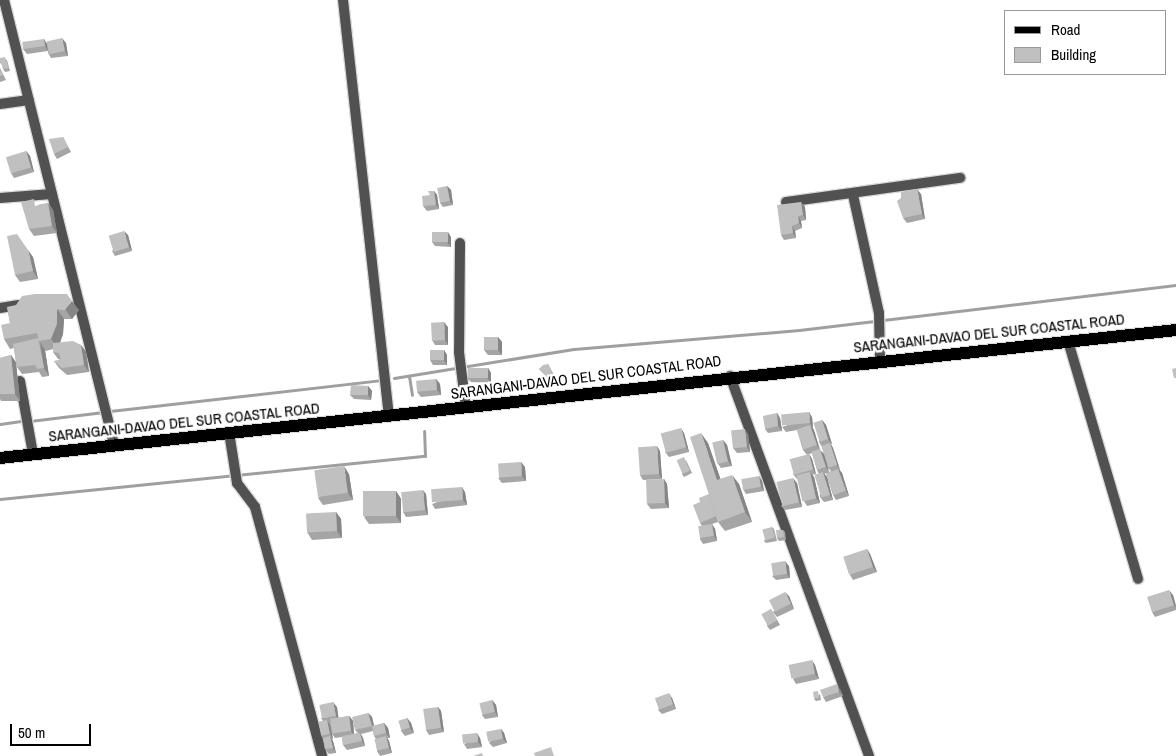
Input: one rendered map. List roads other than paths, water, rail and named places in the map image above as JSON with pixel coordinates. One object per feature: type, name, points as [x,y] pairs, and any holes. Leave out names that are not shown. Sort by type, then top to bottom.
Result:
[{"type":"main road","name":"SARANGANI-DAVAO DEL SUR COASTAL ROAD","points":[[0,458],[466,408],[730,376],[1176,330]]},
{"type":"street","points":[[4,0],[4,12],[29,100],[52,194],[73,298],[114,446]]},
{"type":"street","points":[[343,0],[350,33],[356,131],[384,349],[389,416]]},
{"type":"street","points":[[0,104],[29,100]]},
{"type":"street","points":[[786,202],[853,195],[960,178]]},
{"type":"street","points":[[0,198],[52,194]]},
{"type":"street","points":[[853,195],[879,313],[880,361]]},
{"type":"street","points":[[460,243],[459,352],[466,408]]},
{"type":"street","points":[[0,308],[28,304]]},
{"type":"street","points":[[1068,341],[1138,579]]},
{"type":"street","points":[[730,376],[870,756]]},
{"type":"street","points":[[20,382],[33,454]]},
{"type":"street","points":[[230,432],[237,483],[255,506],[322,756]]},
{"type":"waterway","points":[[394,378],[574,349],[799,330],[1176,285]]},
{"type":"waterway","points":[[409,376],[412,395]]},
{"type":"waterway","points":[[110,411],[383,380]]},
{"type":"waterway","points":[[30,421],[103,412]]},
{"type":"waterway","points":[[0,424],[21,421]]},
{"type":"waterway","points":[[0,499],[425,456],[424,431]]}]
